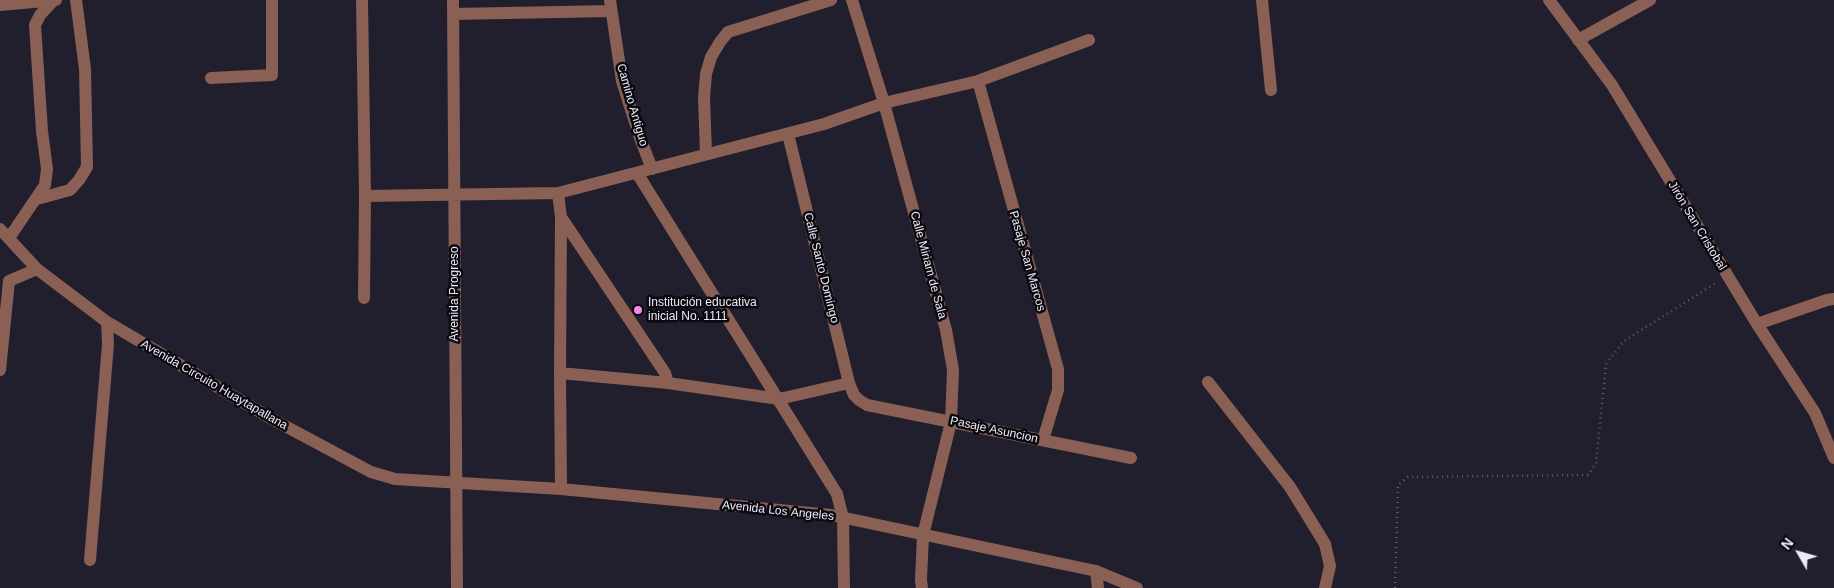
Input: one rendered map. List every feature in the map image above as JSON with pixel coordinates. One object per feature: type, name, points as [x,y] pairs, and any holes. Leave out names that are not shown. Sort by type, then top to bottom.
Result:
[{"type":"street","points":[[4,234],[37,199],[45,185],[47,169],[42,131],[35,25],[40,15],[55,0]]},
{"type":"street","points":[[0,5],[55,0]]},
{"type":"street","points":[[37,199],[70,190],[87,167],[85,69],[76,0]]},
{"type":"street","points":[[211,78],[272,75],[272,0]]},
{"type":"street","points":[[362,0],[365,196],[364,298]]},
{"type":"street","name":"Avenida Progreso","points":[[453,0],[457,588]]},
{"type":"street","points":[[706,154],[704,98],[706,74],[711,57],[728,32],[831,0]]},
{"type":"street","name":"Calle Miriam de Sala","points":[[852,0],[884,103],[946,330],[953,370],[951,422],[923,535],[920,580],[922,588]]},
{"type":"street","points":[[1262,0],[1271,90]]},
{"type":"street","name":"Jirón San Cristobal","points":[[1549,0],[1612,84],[1757,324],[1814,413],[1834,458]]},
{"type":"street","points":[[1578,40],[1650,0]]},
{"type":"street","points":[[452,14],[610,6]]},
{"type":"street","name":"Camino Antiguo","points":[[610,6],[622,81],[639,135],[652,168]]},
{"type":"street","points":[[365,196],[558,193],[788,134],[824,124],[884,103],[978,81],[1088,40]]},
{"type":"street","name":"Pasaje San Marcos","points":[[978,81],[1058,369],[1058,390],[1043,440]]},
{"type":"street","name":"Calle Santo Domingo","points":[[788,134],[849,383],[854,395],[859,400]]},
{"type":"street","points":[[636,173],[837,494],[842,518],[844,588]]},
{"type":"street","points":[[558,193],[562,217],[561,489]]},
{"type":"street","points":[[562,217],[665,372],[668,383]]},
{"type":"street","name":"Avenida Circuito Huaytapallana","points":[[4,234],[37,270],[107,322],[272,419],[371,472],[395,479],[456,484]]},
{"type":"street","points":[[0,370],[4,280],[37,270]]},
{"type":"street","points":[[1757,324],[1834,299]]},
{"type":"street","points":[[90,560],[108,344],[107,322]]},
{"type":"street","points":[[560,373],[668,383],[779,399],[849,383]]},
{"type":"street","points":[[1208,382],[1290,487],[1325,544],[1330,566],[1325,588]]},
{"type":"street","name":"Pasaje Asuncion","points":[[859,400],[867,404],[951,422],[1131,458]]},
{"type":"street","name":"Avenida Los Angeles","points":[[456,484],[561,489],[831,515],[1096,571],[1137,588]]},
{"type":"street","points":[[1096,571],[1098,588]]},
{"type":"path","points":[[1395,588],[1398,485],[1408,477],[1588,475],[1596,464],[1606,364],[1624,341],[1728,276]]},
{"type":"place","name":"Institución educativa inicial No. 1111","points":[[638,310]]}]
